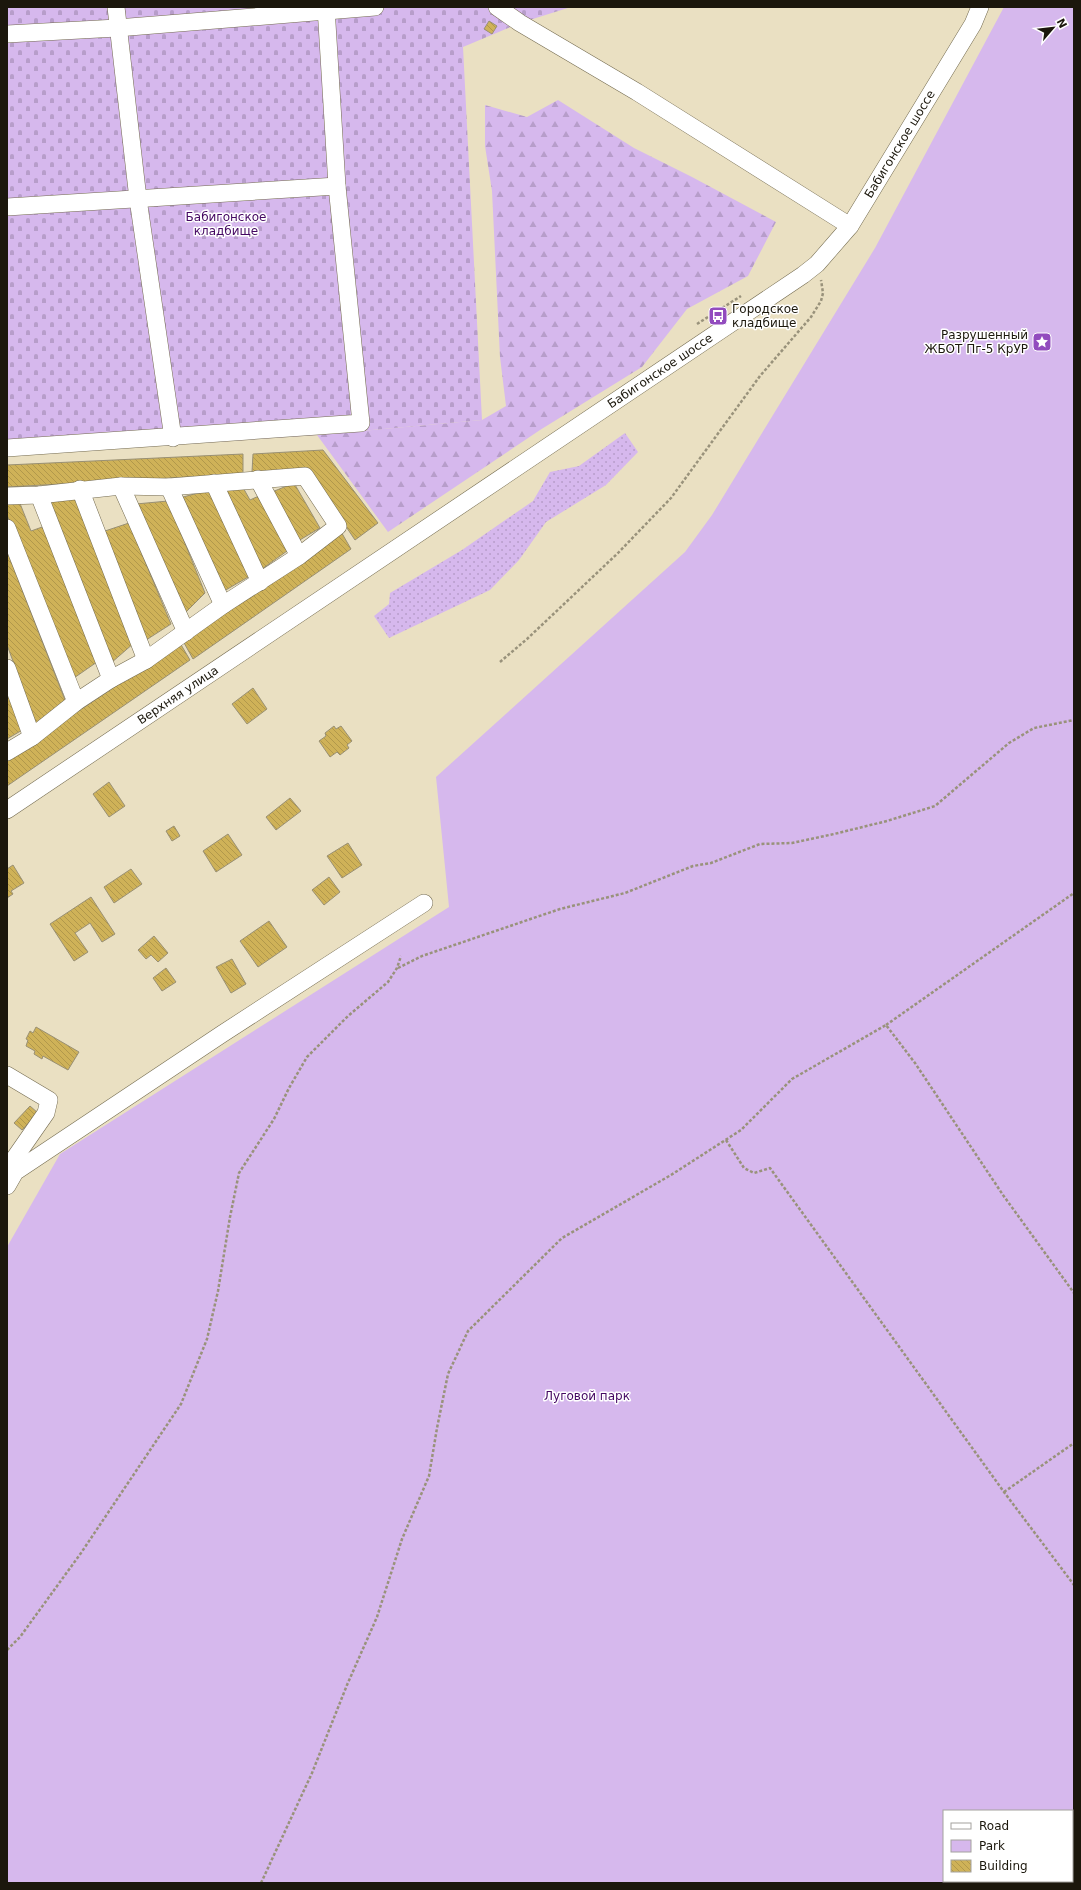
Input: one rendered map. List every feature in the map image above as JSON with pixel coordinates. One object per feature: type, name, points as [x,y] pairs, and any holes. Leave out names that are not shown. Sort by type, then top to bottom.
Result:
[{"type":"street","points":[[116,7],[117,28],[138,199],[173,438]]},
{"type":"street","points":[[7,34],[117,28],[326,9],[375,7]]},
{"type":"street","points":[[498,7],[520,24],[637,92],[850,226]]},
{"type":"street","name":"Бабигонское шоссе","points":[[348,581],[803,275],[817,264],[850,226],[972,24],[980,7]]},
{"type":"street","points":[[7,448],[173,438],[362,423],[337,186],[326,9]]},
{"type":"street","points":[[7,207],[337,186]]},
{"type":"street","points":[[7,496],[39,495],[80,489],[121,486],[169,486],[305,476],[338,526],[299,556],[222,605],[146,660],[111,678],[76,702],[32,737],[7,752]]},
{"type":"street","points":[[258,479],[299,556]]},
{"type":"street","points":[[214,483],[260,582]]},
{"type":"street","points":[[121,486],[186,632]]},
{"type":"street","points":[[169,486],[222,605]]},
{"type":"street","points":[[80,489],[146,660]]},
{"type":"street","points":[[39,495],[111,678]]},
{"type":"street","points":[[7,528],[76,702]]},
{"type":"street","name":"Верхняя улица","points":[[7,810],[348,581]]},
{"type":"street","points":[[7,668],[32,737]]},
{"type":"street","points":[[7,1186],[16,1172],[222,1034],[424,903]]},
{"type":"street","points":[[7,1074],[49,1100],[46,1113],[7,1169]]},
{"type":"path","points":[[500,662],[527,639],[618,553],[671,498],[760,376],[810,317],[821,301],[823,293],[817,264]]},
{"type":"path","points":[[397,968],[422,956],[560,909],[625,894],[693,866],[711,863],[760,844],[792,843],[834,834],[887,821],[935,806],[1009,743],[1034,728],[1074,720]]},
{"type":"path","points":[[261,1883],[312,1773],[347,1685],[377,1617],[402,1539],[429,1476],[448,1374],[468,1331],[562,1238],[672,1175],[741,1130],[792,1080],[886,1026],[1074,893]]},
{"type":"path","points":[[7,1650],[20,1637],[81,1553],[181,1404],[207,1339],[218,1291],[239,1173],[274,1119],[289,1088],[307,1057],[348,1016],[388,982],[397,968],[401,956]]},
{"type":"path","points":[[886,1026],[915,1063],[1003,1195],[1074,1293]]},
{"type":"path","points":[[726,1140],[744,1168],[754,1173],[770,1168],[1004,1492],[1074,1584]]},
{"type":"path","points":[[1004,1492],[1074,1443]]},
{"type":"green space","name":"Бабигонское кладбище","points":[[7,7],[571,7],[520,23],[463,47],[482,420],[317,435],[7,456]]},
{"type":"green space","name":"Луговой парк","points":[[1004,7],[1074,7],[1074,1883],[7,1883],[7,1247],[60,1154],[449,907],[436,777],[685,552],[712,515],[875,248]]},
{"type":"green space","points":[[558,100],[634,148],[776,222],[748,276],[687,309],[642,367],[540,430],[388,532],[317,435],[482,420],[506,406],[500,357],[492,191],[485,146],[485,105],[527,117]]},
{"type":"green space","points":[[625,433],[638,452],[606,485],[546,522],[519,560],[490,590],[389,638],[374,616],[389,604],[390,593],[462,550],[533,501],[550,472],[579,466]]},
{"type":"building","points":[[489,21],[497,26],[492,34],[484,29]]},
{"type":"building","points":[[323,450],[378,523],[355,540],[308,470],[252,472],[253,454]]},
{"type":"building","points":[[243,454],[243,474],[7,487],[7,465]]},
{"type":"building","points":[[294,483],[320,528],[298,541],[272,492]]},
{"type":"building","points":[[241,484],[250,500],[261,495],[287,551],[262,569],[225,491]]},
{"type":"building","points":[[210,490],[250,576],[224,591],[183,497]]},
{"type":"building","points":[[77,497],[134,643],[111,663],[49,502]]},
{"type":"building","points":[[19,501],[31,531],[45,526],[97,662],[71,680],[7,515],[7,504]]},
{"type":"building","points":[[168,501],[205,593],[183,615],[136,504]]},
{"type":"building","points":[[129,523],[171,624],[143,642],[102,532]]},
{"type":"building","points":[[340,530],[351,549],[193,659],[183,641]]},
{"type":"building","points":[[7,551],[65,700],[36,723],[7,645]]},
{"type":"building","points":[[180,643],[190,660],[7,786],[7,759]]},
{"type":"building","points":[[7,684],[24,729],[7,739]]},
{"type":"building","points":[[253,688],[267,709],[247,724],[232,704]]},
{"type":"building","points":[[334,726],[336,729],[341,726],[352,741],[347,745],[349,748],[340,755],[337,752],[330,757],[319,741],[326,736],[325,733]]},
{"type":"building","points":[[109,782],[125,806],[109,817],[93,794]]},
{"type":"building","points":[[290,798],[301,811],[276,830],[266,817]]},
{"type":"building","points":[[174,826],[180,836],[172,841],[166,831]]},
{"type":"building","points":[[228,834],[242,855],[216,872],[203,851]]},
{"type":"building","points":[[348,843],[362,865],[342,878],[327,856]]},
{"type":"building","points":[[13,865],[24,883],[11,891],[13,894],[7,898],[7,869]]},
{"type":"building","points":[[131,869],[142,884],[114,903],[104,887]]},
{"type":"building","points":[[329,877],[340,892],[324,905],[312,890]]},
{"type":"building","points":[[91,897],[115,934],[102,942],[90,923],[75,933],[88,952],[74,961],[50,924]]},
{"type":"building","points":[[269,921],[287,947],[258,967],[240,941]]},
{"type":"building","points":[[154,936],[168,953],[158,962],[151,955],[146,959],[138,950]]},
{"type":"building","points":[[232,959],[246,984],[231,993],[216,967]]},
{"type":"building","points":[[166,968],[176,982],[162,991],[153,978]]},
{"type":"building","points":[[36,1027],[79,1052],[68,1070],[43,1056],[42,1059],[34,1054],[35,1051],[26,1046],[28,1040],[26,1039],[30,1031],[33,1033]]},
{"type":"building","points":[[30,1106],[38,1113],[22,1130],[14,1123]]},
{"type":"place","name":"Городское кладбище","points":[[718,316]]},
{"type":"place","name":"Разрушенный ЖБОТ Пг-5 КрУР","points":[[1042,342]]}]
